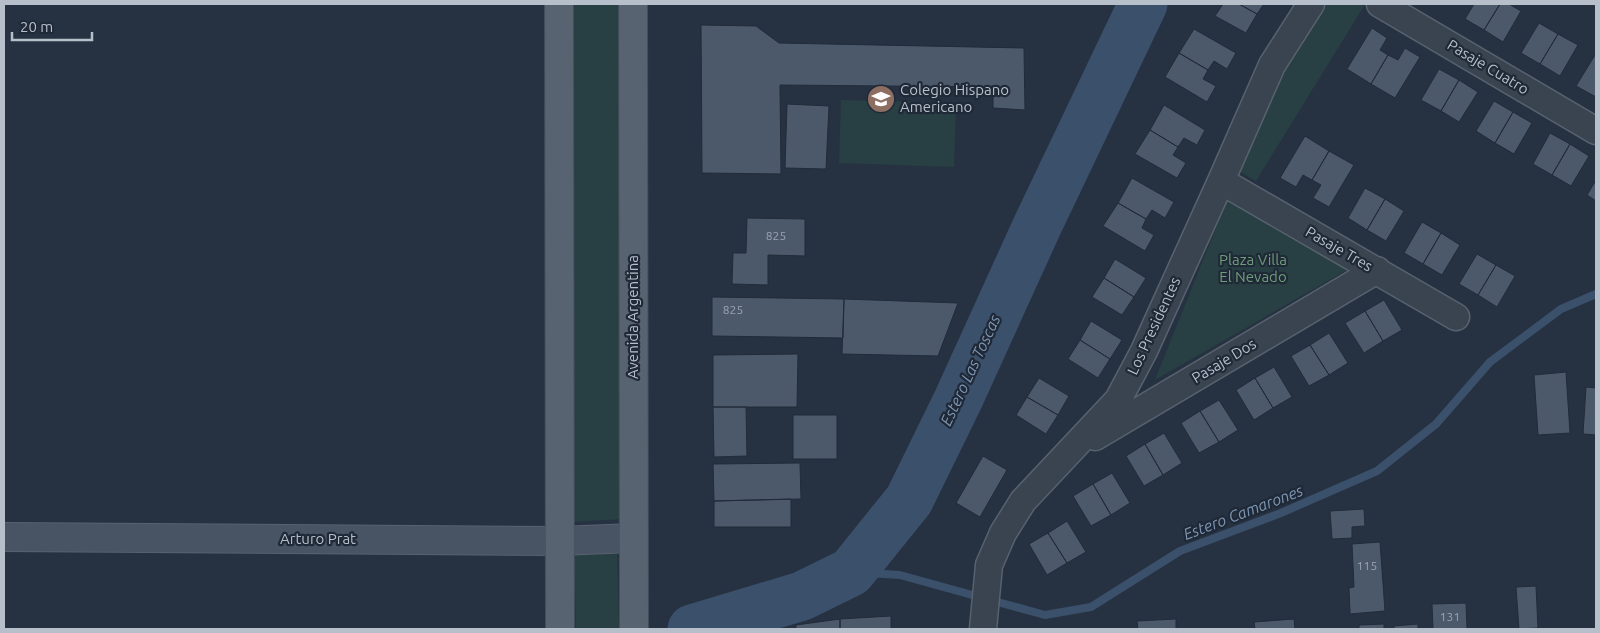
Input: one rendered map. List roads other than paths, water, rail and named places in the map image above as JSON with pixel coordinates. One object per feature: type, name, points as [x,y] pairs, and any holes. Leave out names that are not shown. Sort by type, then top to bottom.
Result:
[{"type":"main road","points":[[559,4],[560,629]]},
{"type":"main road","name":"Avenida Argentina","points":[[633,4],[633,621]]},
{"type":"street","name":"Los Presidentes","points":[[983,629],[989,564],[1003,533],[1023,500],[1118,400],[1144,351],[1272,64],[1311,4]]},
{"type":"street","name":"Pasaje Cuatro","points":[[1380,4],[1596,131]]},
{"type":"street","name":"Pasaje Tres","points":[[1221,181],[1456,317]]},
{"type":"street","name":"Pasaje Dos","points":[[1071,451],[1377,270]]},
{"type":"street","name":"Arturo Prat","points":[[4,537],[559,541],[633,538]]},
{"type":"waterway","name":"Estero Las Toscas","points":[[692,629],[802,596],[851,572],[909,500],[958,400],[1038,224],[1143,4]]},
{"type":"waterway","name":"Estero Camarones","points":[[851,572],[900,575],[1045,615],[1091,607],[1180,551],[1281,513],[1377,471],[1436,424],[1490,362],[1561,309],[1596,294]]},
{"type":"place","name":"Colegio Hispano Americano","points":[[881,99]]},
{"type":"park label","name":"Plaza Villa El Nevado","points":[[1253,268]]}]
